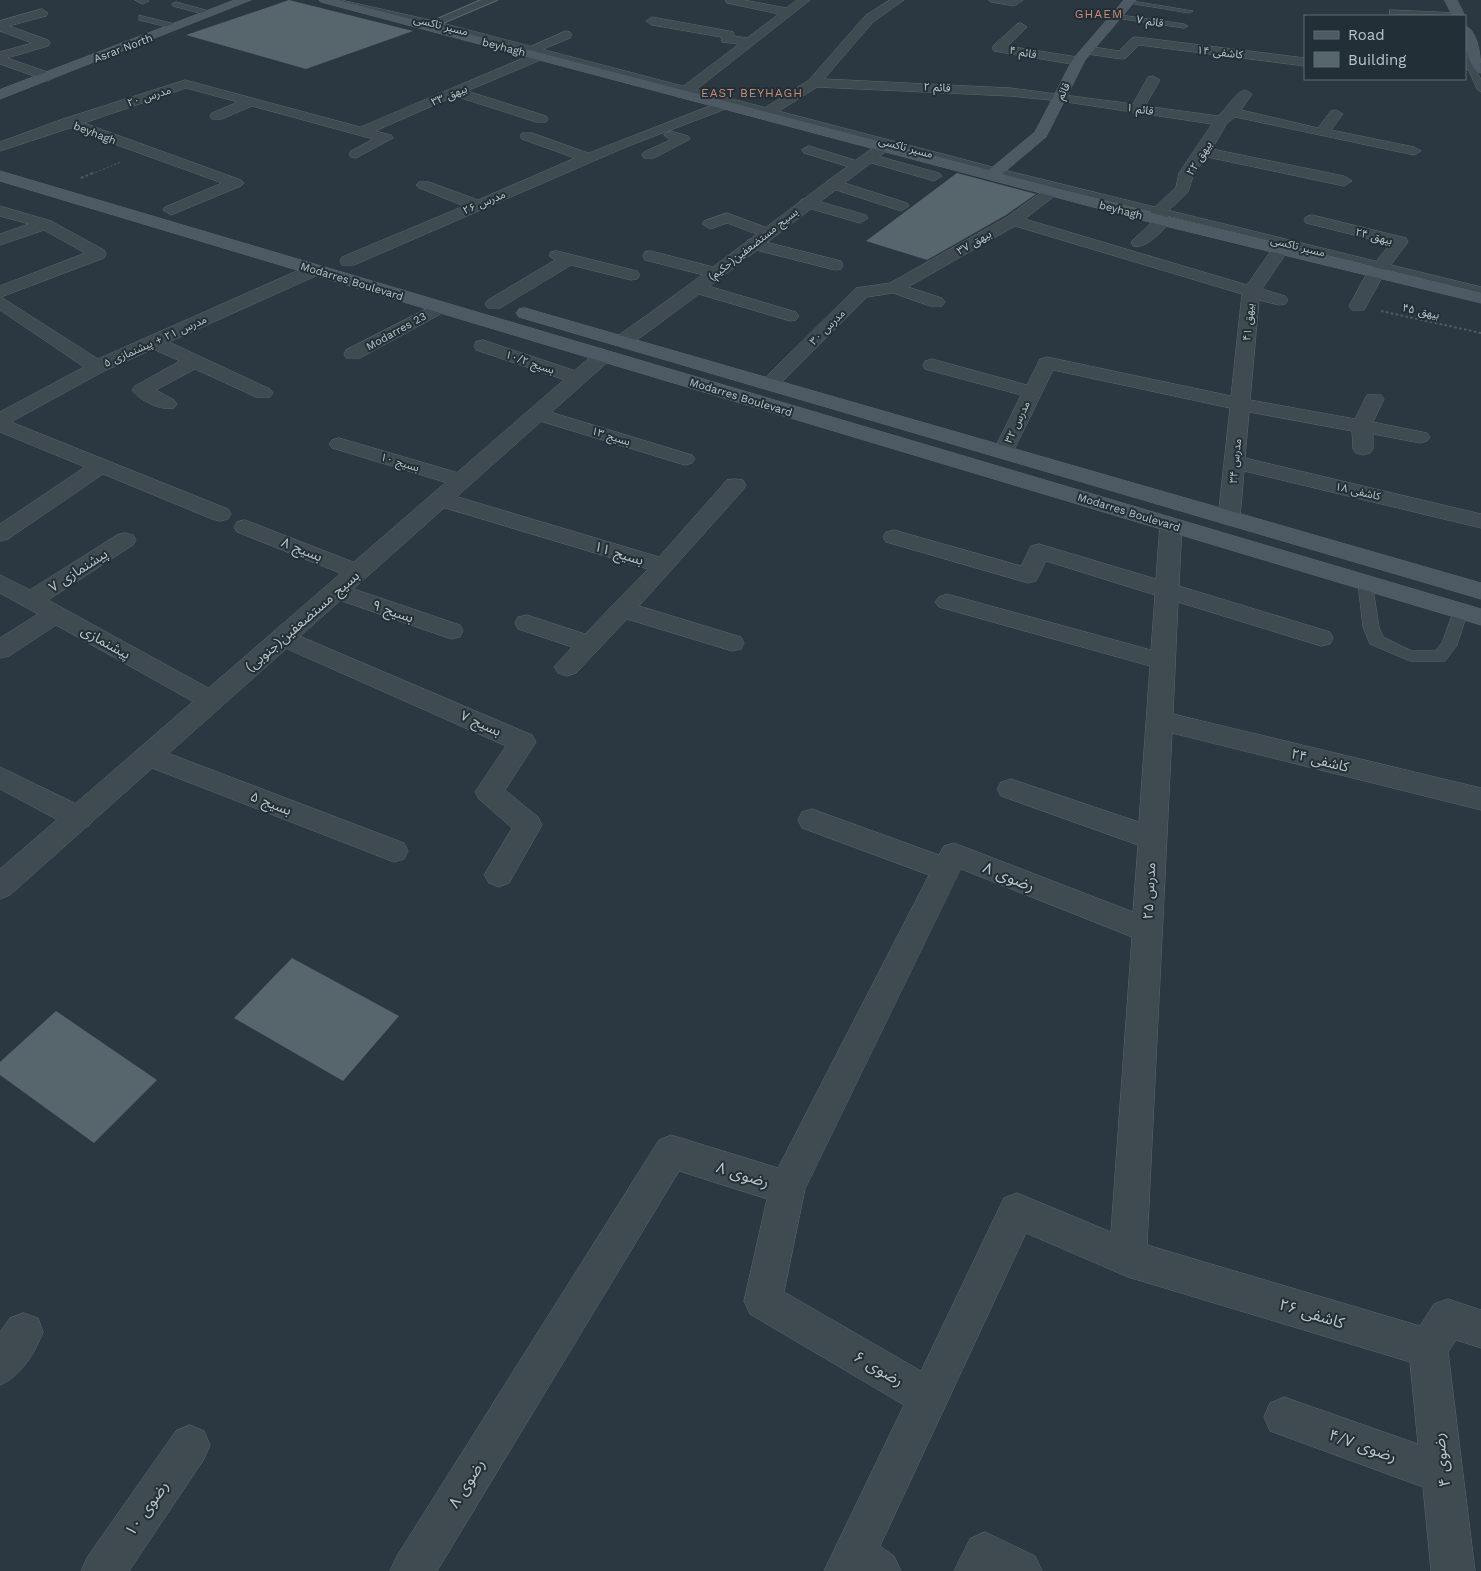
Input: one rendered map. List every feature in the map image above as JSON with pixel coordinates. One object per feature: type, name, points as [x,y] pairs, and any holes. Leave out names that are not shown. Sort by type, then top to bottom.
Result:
[{"type":"main road","name":"Asrar North","points":[[0,95],[245,0]]},
{"type":"main road","name":"beyhagh","points":[[325,0],[685,92],[723,105],[767,113],[883,147],[994,173],[1052,191],[1281,249],[1379,270],[1481,298]]},
{"type":"main road","name":"قائم","points":[[994,173],[1040,134],[1077,62],[1130,0]]},
{"type":"main road","points":[[1451,0],[1454,15]]},
{"type":"main road","points":[[1466,33],[1473,52],[1474,67]]},
{"type":"main road","name":"Modarres Boulevard","points":[[0,160],[348,261],[603,356],[1481,617]]},
{"type":"main road","name":"Modarres Boulevard","points":[[0,176],[421,302],[442,295]]},
{"type":"main road","name":"Modarres Boulevard","points":[[476,298],[1481,591]]},
{"type":"main road","points":[[828,423],[843,405]]},
{"type":"street","points":[[434,23],[491,0]]},
{"type":"street","points":[[685,92],[804,0]]},
{"type":"street","points":[[767,113],[814,83],[869,19],[898,0]]},
{"type":"street","points":[[995,0],[1014,3],[1017,0]]},
{"type":"street","points":[[731,1],[789,12]]},
{"type":"street","points":[[0,26],[42,14]]},
{"type":"street","points":[[652,21],[729,35],[726,39],[750,42]]},
{"type":"street","points":[[0,26],[44,43],[0,56]]},
{"type":"street","name":"قائم ۴","points":[[1021,27],[998,48],[1077,62]]},
{"type":"street","name":"beyhagh","points":[[532,53],[566,35]]},
{"type":"street","name":"کاشفی ۱۴","points":[[1086,50],[1122,55],[1136,41],[1304,62]]},
{"type":"street","name":"بیهق ۳۳","points":[[359,132],[456,92],[532,53]]},
{"type":"street","points":[[0,60],[48,77]]},
{"type":"street","points":[[1137,108],[1153,80]]},
{"type":"street","name":"قائم ۲","points":[[814,83],[986,96],[1060,96]]},
{"type":"street","name":"مدرس ۲۰","points":[[0,147],[68,122],[186,84],[253,101],[359,132]]},
{"type":"street","points":[[456,92],[541,119]]},
{"type":"street","name":"بیهق ۲۲","points":[[1139,242],[1183,190],[1187,173],[1226,117],[1245,94]]},
{"type":"street","name":"قائم ۱","points":[[1060,96],[1137,108],[1226,117],[1414,151]]},
{"type":"street","points":[[217,116],[253,101]]},
{"type":"street","points":[[658,130],[723,105]]},
{"type":"street","points":[[1322,133],[1336,114]]},
{"type":"street","name":"beyhagh","points":[[68,122],[236,183],[171,210]]},
{"type":"street","points":[[649,155],[683,139],[658,130]]},
{"type":"street","name":"مدرس ۲۶","points":[[348,261],[658,130]]},
{"type":"street","points":[[356,154],[386,138],[359,132]]},
{"type":"street","name":"beyhagh","points":[[123,143],[145,134]]},
{"type":"street","points":[[527,136],[589,158]]},
{"type":"street","name":"بسیج مستضعفین(حکیم)","points":[[623,341],[698,288],[760,238],[883,147]]},
{"type":"street","points":[[809,150],[934,176]]},
{"type":"street","points":[[1203,152],[1344,181]]},
{"type":"street","points":[[176,162],[198,153]]},
{"type":"street","points":[[832,184],[902,206]]},
{"type":"street","points":[[424,185],[477,205]]},
{"type":"street","name":"بیهق ۳۷","points":[[894,288],[1013,220],[1052,191]]},
{"type":"street","points":[[807,203],[860,218]]},
{"type":"street","points":[[0,211],[45,224],[98,254],[0,292]]},
{"type":"street","points":[[710,224],[727,218],[760,238],[835,265]]},
{"type":"street","points":[[1013,220],[1279,300]]},
{"type":"street","name":"بیهق ۲۴","points":[[1312,220],[1400,242],[1379,270]]},
{"type":"street","points":[[0,240],[45,224]]},
{"type":"street","name":"بیهق ۴۱","points":[[1240,404],[1251,292],[1281,249]]},
{"type":"street","points":[[651,256],[715,273]]},
{"type":"street","points":[[494,304],[563,257],[631,275]]},
{"type":"street","name":"مدرس ۲۱ + پیشنمازی ۵","points":[[0,420],[98,367],[314,270]]},
{"type":"street","points":[[1358,306],[1379,270]]},
{"type":"street","points":[[698,288],[790,316]]},
{"type":"street","points":[[894,288],[936,302]]},
{"type":"street","name":"مدرس ۳۰","points":[[769,384],[862,292],[894,288]]},
{"type":"street","name":"Modarres 23","points":[[353,354],[442,295]]},
{"type":"street","points":[[0,302],[98,367]]},
{"type":"street","points":[[154,342],[263,393]]},
{"type":"street","name":"بسیج ۱۰/۲","points":[[483,346],[578,378]]},
{"type":"street","name":"بسیج مستضعفین(جنوبی)","points":[[0,887],[603,356]]},
{"type":"street","points":[[167,404],[142,390],[195,361]]},
{"type":"street","name":"مدرس ۳۲","points":[[1003,452],[1047,363],[1240,404]]},
{"type":"street","points":[[932,365],[1031,392]]},
{"type":"street","points":[[1363,449],[1362,425],[1374,399]]},
{"type":"street","points":[[1240,404],[1420,437]]},
{"type":"street","name":"مدرس ۳۴","points":[[1229,518],[1240,404]]},
{"type":"street","name":"بسیج ۱۳","points":[[537,414],[685,459]]},
{"type":"street","points":[[0,425],[220,514]]},
{"type":"street","name":"بسیج ۱۰","points":[[340,444],[461,481]]},
{"type":"street","name":"کاشفی ۱۸","points":[[1234,462],[1481,520]]},
{"type":"street","points":[[0,534],[102,466]]},
{"type":"street","points":[[664,566],[734,485]]},
{"type":"street","name":"بسیج ۱۱","points":[[440,499],[664,566],[567,668]]},
{"type":"street","name":"مدرس ۲۵","points":[[1128,1258],[1171,525]]},
{"type":"street","name":"بسیج ۸","points":[[245,527],[358,572]]},
{"type":"street","points":[[894,537],[1028,576],[1039,552],[1321,638]]},
{"type":"street","name":"پیشنمازی ۷","points":[[31,600],[125,540]]},
{"type":"street","name":"پیشنمازی","points":[[0,583],[212,701]]},
{"type":"street","name":"بسیج ۹","points":[[336,591],[451,631]]},
{"type":"street","points":[[948,602],[1162,661]]},
{"type":"street","points":[[623,609],[732,643]]},
{"type":"street","points":[[0,650],[55,614]]},
{"type":"street","points":[[527,623],[589,644]]},
{"type":"street","name":"بسیج ۷","points":[[284,637],[523,742],[489,792],[528,825],[499,875]]},
{"type":"street","name":"کاشفی ۲۴","points":[[1159,720],[1481,799]]},
{"type":"street","name":"بسیج ۵","points":[[148,756],[394,851]]},
{"type":"street","points":[[0,777],[79,818]]},
{"type":"street","points":[[1011,788],[1152,838]]},
{"type":"street","points":[[812,820],[946,869]]},
{"type":"street","name":"رضوی ۸","points":[[412,1571],[671,1152],[787,1188],[813,1132],[954,854],[1147,930]]},
{"type":"street","name":"رضوی ۶","points":[[787,1188],[763,1302],[928,1397]]},
{"type":"street","name":"کاشفی ۲۶","points":[[928,1397],[1017,1211],[1128,1258],[1428,1348]]},
{"type":"street","points":[[1428,1348],[1448,1318],[1481,1329]]},
{"type":"street","points":[[0,1365],[24,1332]]},
{"type":"street","name":"رضوی ۴","points":[[1428,1348],[1454,1571]]},
{"type":"street","points":[[860,1565],[928,1397]]},
{"type":"street","name":"رضوی ۴/۷","points":[[1284,1417],[1442,1473]]},
{"type":"street","name":"رضوی ۱۰","points":[[103,1571],[190,1445]]},
{"type":"street","points":[[976,1571],[985,1554],[1020,1571]]},
{"type":"lane","name":"مسیر تاکسی","points":[[331,0],[434,23],[532,53]]},
{"type":"lane","points":[[1130,0],[1189,10]]},
{"type":"lane","points":[[1442,0],[1453,15]]},
{"type":"lane","points":[[176,4],[210,14]]},
{"type":"lane","points":[[1393,12],[1439,15]]},
{"type":"lane","name":"قائم ۷","points":[[1116,16],[1184,26]]},
{"type":"lane","points":[[142,18],[176,27]]},
{"type":"lane","points":[[1474,67],[1481,90]]},
{"type":"lane","name":"مسیر تاکسی","points":[[685,92],[1160,217],[1379,270],[1481,290]]},
{"type":"lane","points":[[1365,583],[1371,627],[1376,640],[1410,656],[1439,657],[1449,645],[1460,611]]},
{"type":"path","points":[[73,181],[147,152]]},
{"type":"path","name":"بیهق ۴۵","points":[[1358,306],[1481,333]]},
{"type":"building","points":[[289,0],[413,31],[306,69],[186,35]]},
{"type":"building","points":[[957,173],[1036,194],[1006,215],[927,260],[866,241]]},
{"type":"building","points":[[292,958],[399,1016],[343,1081],[234,1018]]},
{"type":"building","points":[[56,1011],[157,1080],[94,1143],[0,1075],[0,1062]]},
{"type":"district","name":"GHAEM","points":[[1099,14]]},
{"type":"district","name":"EAST BEYHAGH","points":[[752,93]]}]
